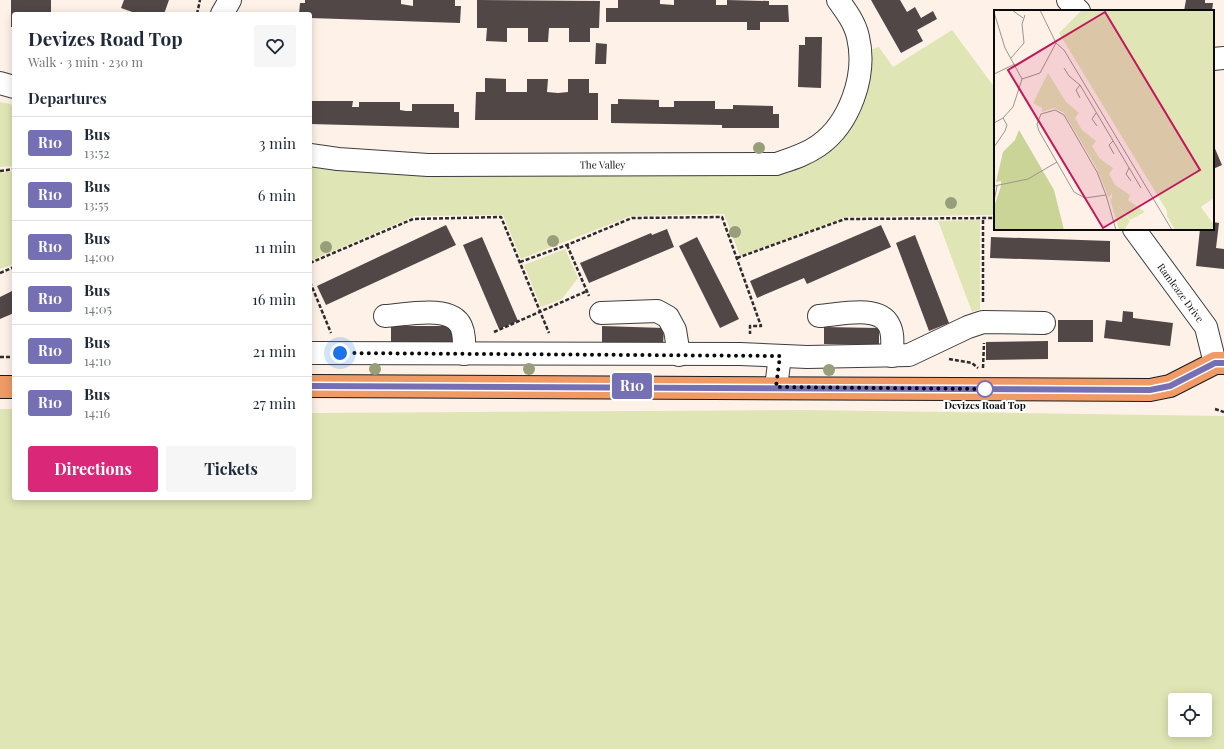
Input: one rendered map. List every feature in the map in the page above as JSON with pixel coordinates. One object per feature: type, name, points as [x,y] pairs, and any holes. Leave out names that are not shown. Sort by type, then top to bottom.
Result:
[{"type":"main road","points":[[312,386],[776,387],[1150,390],[1170,386],[1220,363]]},
{"type":"main road","points":[[0,387],[12,387]]},
{"type":"street","points":[[223,12],[230,0]]},
{"type":"street","name":"The Valley","points":[[312,155],[338,160],[428,165],[776,164],[798,157],[819,146],[837,128],[850,107],[858,84],[861,59],[858,37],[850,17],[838,0]]},
{"type":"street","points":[[1068,0],[1078,10]]},
{"type":"street","points":[[1214,59],[1224,58]]},
{"type":"street","points":[[0,83],[12,86]]},
{"type":"street","name":"Ramleaze Drive","points":[[1135,230],[1206,327],[1220,363]]},
{"type":"street","points":[[601,313],[658,311],[668,317],[675,330],[679,355]]},
{"type":"street","points":[[385,316],[440,312],[451,316],[460,325],[464,337],[464,349]]},
{"type":"street","points":[[819,316],[869,312],[882,316],[889,324],[892,336],[892,356]]},
{"type":"street","points":[[312,353],[464,349],[548,353],[892,356],[909,355],[968,326],[983,322],[1044,323]]},
{"type":"street","points":[[776,387],[780,356]]},
{"type":"path","points":[[197,12],[200,0]]},
{"type":"path","points":[[0,171],[12,169]]},
{"type":"path","points":[[312,262],[413,219],[501,217],[549,333],[548,353]]},
{"type":"path","points":[[520,262],[567,245],[632,218],[722,217],[761,326],[750,326],[750,355]]},
{"type":"path","points":[[983,218],[983,372]]},
{"type":"path","points":[[737,258],[845,219],[994,218]]},
{"type":"path","points":[[0,273],[12,268]]},
{"type":"path","points":[[312,287],[340,353]]},
{"type":"path","points":[[464,349],[587,291]]},
{"type":"path","points":[[0,358],[12,357]]},
{"type":"path","points":[[1215,408],[1224,412]]},
{"type":"green space","points":[[952,30],[994,87],[994,215],[846,217],[740,256],[724,214],[631,216],[521,259],[503,215],[415,216],[312,260],[312,163],[765,173],[838,142],[851,128],[861,110],[867,91],[871,71],[869,50],[879,47],[893,67]]},
{"type":"green space","points":[[0,102],[12,105],[12,166],[0,167]]},
{"type":"green space","points":[[12,171],[12,265],[0,269],[0,173]]},
{"type":"green space","points":[[980,220],[980,309],[972,312],[938,221]]},
{"type":"green space","points":[[565,249],[578,278],[562,299],[541,307],[524,265]]},
{"type":"green space","points":[[0,409],[12,409],[12,500],[312,500],[312,413],[804,410],[1224,416],[1224,749],[0,749]]},
{"type":"building","points":[[11,0],[51,0],[51,12],[12,12],[11,27]]},
{"type":"building","points":[[124,0],[169,0],[165,12],[132,12],[121,8]]},
{"type":"building","points":[[305,0],[401,0],[401,4],[413,6],[413,0],[455,0],[455,6],[461,6],[460,23],[312,18],[312,12],[299,12],[300,3],[305,3]]},
{"type":"building","points":[[477,0],[600,1],[599,28],[590,28],[590,42],[569,42],[569,28],[549,28],[548,42],[528,42],[528,28],[507,28],[507,42],[486,41],[487,28],[477,28]]},
{"type":"building","points":[[618,0],[660,0],[660,4],[674,5],[674,0],[716,0],[716,5],[727,5],[727,0],[769,1],[769,5],[788,5],[789,22],[760,22],[760,30],[747,30],[747,22],[606,22],[606,8],[618,8]]},
{"type":"building","points":[[871,0],[900,0],[907,12],[915,7],[921,18],[933,11],[937,19],[917,30],[923,41],[901,53]]},
{"type":"building","points":[[1186,0],[1205,0],[1205,3],[1213,3],[1212,10],[1184,10]]},
{"type":"building","points":[[805,37],[822,37],[821,88],[798,87],[799,45],[805,45]]},
{"type":"building","points":[[596,43],[607,44],[606,64],[595,64]]},
{"type":"building","points":[[485,78],[506,79],[506,92],[527,92],[527,79],[548,79],[547,92],[558,93],[568,92],[568,79],[589,79],[589,93],[598,93],[598,120],[475,120],[476,92],[485,92]]},
{"type":"building","points":[[618,99],[659,100],[659,107],[674,107],[674,101],[715,101],[715,109],[733,109],[733,105],[773,106],[773,114],[779,114],[779,128],[722,128],[722,125],[611,123],[611,104],[618,104]]},
{"type":"building","points":[[312,101],[353,101],[352,107],[359,107],[359,102],[400,102],[400,110],[406,111],[412,111],[412,104],[454,104],[454,112],[459,112],[459,128],[312,124]]},
{"type":"building","points":[[1214,146],[1222,165],[1214,169]]},
{"type":"building","points":[[1214,222],[1219,223],[1216,248],[1224,249],[1224,269],[1196,266],[1200,230],[1214,230]]},
{"type":"building","points":[[446,225],[456,245],[326,305],[317,286]]},
{"type":"building","points":[[881,225],[891,247],[807,284],[804,278],[757,298],[750,281]]},
{"type":"building","points":[[667,229],[674,247],[589,283],[580,263],[651,233],[652,235]]},
{"type":"building","points":[[915,235],[949,323],[929,331],[896,243]]},
{"type":"building","points":[[482,237],[518,321],[499,329],[463,245]]},
{"type":"building","points":[[697,237],[739,319],[720,328],[679,246]]},
{"type":"building","points":[[991,237],[1110,241],[1110,262],[990,258]]},
{"type":"building","points":[[12,291],[12,314],[0,319],[0,297]]},
{"type":"building","points":[[1123,311],[1133,312],[1133,318],[1173,323],[1170,346],[1104,338],[1106,320],[1122,322]]},
{"type":"building","points":[[1058,320],[1093,320],[1093,342],[1058,342]]},
{"type":"building","points":[[391,326],[453,326],[453,343],[391,343]]},
{"type":"building","points":[[602,326],[664,328],[663,346],[602,344]]},
{"type":"building","points":[[824,327],[879,328],[879,345],[824,344]]},
{"type":"building","points":[[1048,341],[1048,359],[986,360],[986,342]]},
{"type":"bus line","name":"R10","points":[[312,386],[633,386],[1150,390],[1170,386],[1215,363],[1224,363]]},
{"type":"place","name":"Devizes Road Top","points":[[985,389]]},
{"type":"route","points":[[340,353],[740,354],[780,356],[776,387],[985,389]]}]
